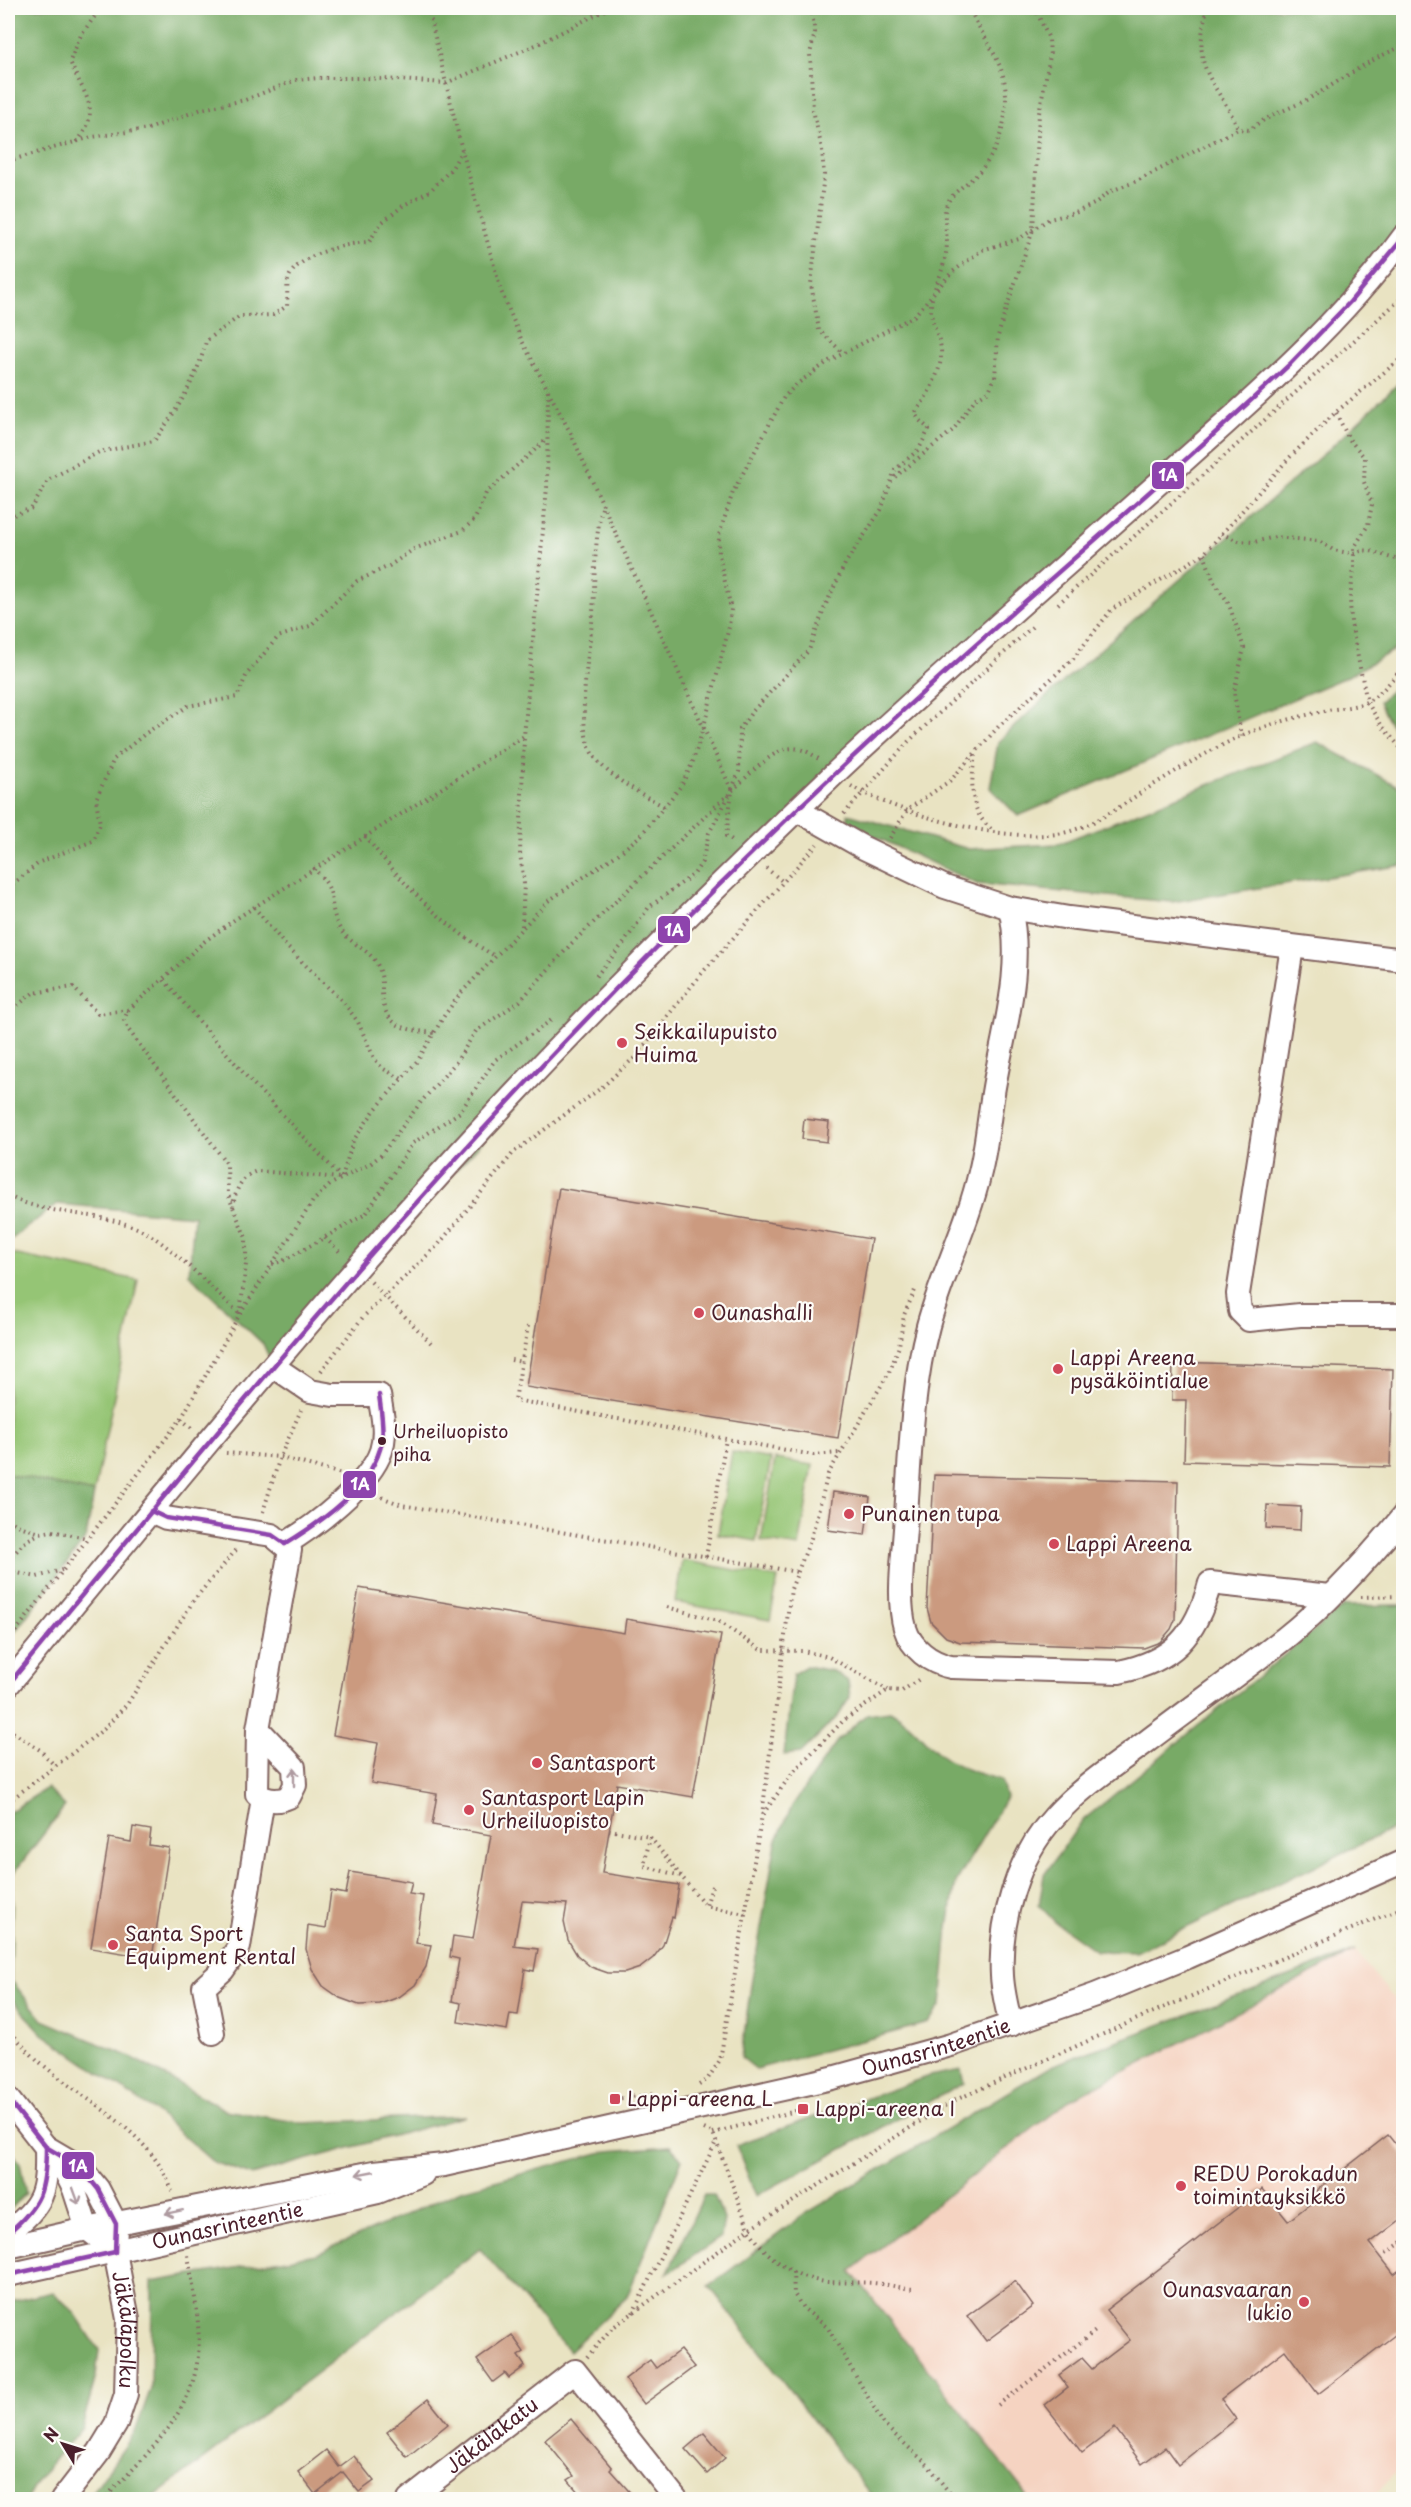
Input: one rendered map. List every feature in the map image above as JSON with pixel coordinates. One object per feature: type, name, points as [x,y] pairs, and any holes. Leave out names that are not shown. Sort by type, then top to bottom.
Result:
[{"type":"street","points":[[8,1685],[273,1365],[356,1269],[601,1002],[834,774],[1208,439],[1291,361],[1380,268],[1404,236]]},
{"type":"street","points":[[797,810],[880,856],[945,887],[1010,908],[1404,960]]},
{"type":"street","points":[[1010,908],[1016,958],[980,1172],[928,1327],[912,1435],[902,1612],[910,1640],[937,1664],[951,1667],[1119,1672],[1141,1668],[1160,1660],[1189,1634],[1204,1609],[1210,1583],[1330,1597]]},
{"type":"street","points":[[1292,947],[1238,1294],[1240,1311],[1249,1320],[1300,1315],[1404,1315]]},
{"type":"street","points":[[273,1365],[309,1391],[333,1395],[379,1395],[383,1431],[381,1449],[361,1484],[313,1527],[285,1544]]},
{"type":"street","points":[[151,1511],[166,1518],[272,1535],[290,1550],[258,1729],[256,1794],[263,1798],[280,1801],[289,1797],[295,1785],[294,1767],[258,1729]]},
{"type":"street","points":[[1011,2025],[1002,1976],[1009,1906],[1022,1869],[1042,1833],[1054,1817],[1076,1796],[1286,1637],[1366,1560],[1404,1515]]},
{"type":"street","points":[[213,2033],[204,1987],[223,1970],[239,1947],[263,1798]]},
{"type":"street","name":"Ounasrinteentie","points":[[8,2247],[374,2172],[444,2165],[832,2078],[1011,2025],[1095,1995],[1188,1957],[1404,1861]]},
{"type":"street","points":[[8,2099],[70,2181],[87,2229],[115,2252]]},
{"type":"street","points":[[46,2147],[80,2168],[98,2189],[116,2224]]},
{"type":"street","points":[[8,2234],[37,2206],[44,2192],[46,2147]]},
{"type":"street","name":"Ounasrinteentie","points":[[8,2275],[378,2192],[444,2165]]},
{"type":"street","name":"Jäkäläpolku","points":[[62,2499],[99,2452],[116,2424],[126,2394],[128,2319],[115,2252],[116,2224]]},
{"type":"street","points":[[575,2371],[677,2499]]},
{"type":"street","name":"Jäkäläkatu","points":[[409,2499],[575,2371]]},
{"type":"path","points":[[76,142],[88,129],[91,104],[70,61],[81,35],[101,8]]},
{"type":"path","points":[[428,8],[462,150],[501,291],[522,341],[571,434],[602,508],[732,791],[726,836]]},
{"type":"path","points":[[8,161],[92,137],[148,129],[202,109],[245,100],[296,80],[367,78],[446,83],[538,44],[609,8]]},
{"type":"path","points":[[811,8],[815,32],[810,54],[813,110],[822,149],[824,175],[811,284],[819,330],[843,354]]},
{"type":"path","points":[[895,477],[895,470],[924,444],[929,429],[915,413],[929,392],[942,356],[930,313],[944,266],[946,207],[952,197],[981,171],[990,156],[1000,135],[1007,104],[1000,65],[973,16],[974,8]]},
{"type":"path","points":[[592,982],[649,907],[694,874],[702,862],[710,833],[732,791],[739,772],[740,729],[751,713],[808,651],[826,604],[845,564],[881,510],[889,486],[895,477],[952,430],[975,399],[989,391],[994,377],[999,336],[1005,312],[1033,230],[1039,113],[1050,56],[1048,39],[1035,8]]},
{"type":"path","points":[[1207,8],[1202,32],[1202,54],[1208,74],[1234,117],[1238,129]]},
{"type":"path","points":[[342,1178],[353,1141],[374,1111],[418,1060],[460,994],[548,901],[618,854],[641,835],[681,786],[692,764],[704,726],[729,627],[731,609],[719,555],[719,535],[733,492],[784,397],[797,384],[843,354],[914,316],[951,273],[982,250],[1019,239],[1049,219],[1075,213],[1094,204],[1111,191],[1137,181],[1238,129],[1249,130],[1261,120],[1310,98],[1346,75],[1404,46]]},
{"type":"path","points":[[8,517],[32,508],[48,480],[99,452],[154,441],[169,422],[192,379],[202,358],[206,341],[240,316],[273,315],[287,306],[289,278],[301,262],[350,243],[369,242],[381,223],[404,205],[430,191],[452,168],[462,150]]},
{"type":"path","points":[[1053,608],[1404,296]]},
{"type":"path","points":[[880,856],[907,810],[951,780],[999,726],[1073,659],[1112,609],[1204,554],[1289,458],[1336,412],[1404,356]]},
{"type":"path","points":[[522,927],[524,884],[520,853],[520,821],[524,736],[540,574],[548,438],[548,389]]},
{"type":"path","points":[[1336,412],[1349,439],[1365,458],[1364,482],[1372,504],[1368,525],[1354,548],[1350,598],[1351,623],[1368,702],[1382,726],[1404,752]]},
{"type":"path","points":[[8,888],[40,862],[93,841],[100,824],[96,799],[114,759],[167,718],[188,706],[237,697],[247,674],[278,637],[310,626],[357,581],[389,566],[414,549],[462,531],[475,519],[486,494],[548,438]]},
{"type":"path","points":[[602,508],[595,544],[595,586],[585,696],[586,736],[590,750],[601,763],[626,784],[665,807]]},
{"type":"path","points":[[1221,534],[1239,541],[1254,542],[1275,537],[1319,541],[1333,550],[1354,554],[1361,549],[1369,549],[1394,560],[1404,559]]},
{"type":"path","points":[[1204,554],[1214,582],[1228,602],[1244,648],[1234,692],[1241,736]]},
{"type":"path","points":[[8,1802],[104,1730],[128,1703],[194,1600],[261,1518],[280,1457],[309,1391],[349,1333],[439,1244],[513,1152],[601,1088],[635,1057],[709,965],[908,742],[1035,624]]},
{"type":"path","points":[[862,792],[881,802],[934,818],[997,832],[1036,837],[1076,830],[1111,812],[1180,768],[1241,736],[1288,719],[1368,702],[1404,666]]},
{"type":"path","points":[[240,1314],[246,1264],[246,1238],[228,1195],[227,1164],[128,1029],[124,1020],[128,1010],[205,941],[254,907],[524,736]]},
{"type":"path","points":[[8,1641],[181,1419],[240,1314],[314,1201],[332,1184],[370,1164],[381,1155],[421,1101],[456,1062],[476,1031],[520,1001],[572,943],[775,752],[788,748],[810,752],[834,774]]},
{"type":"path","points":[[975,754],[971,780],[978,814],[988,826],[997,832]]},
{"type":"path","points":[[365,836],[387,864],[432,912],[472,943],[495,956]]},
{"type":"path","points":[[313,868],[330,887],[338,925],[345,935],[377,962],[382,977],[383,1002],[389,1018],[398,1027],[407,1030],[435,1033]]},
{"type":"path","points":[[254,907],[286,946],[344,1003],[358,1022],[374,1058],[382,1068],[402,1079]]},
{"type":"path","points":[[164,980],[247,1077],[342,1178]]},
{"type":"path","points":[[8,1013],[33,993],[73,987],[98,1014],[128,1010]]},
{"type":"path","points":[[271,1264],[285,1260],[366,1214],[414,1143],[460,1112],[495,1060],[558,1016]]},
{"type":"path","points":[[233,1208],[234,1194],[239,1185],[250,1174],[257,1171],[342,1178]]},
{"type":"path","points":[[8,1196],[26,1205],[138,1228],[169,1250],[240,1314]]},
{"type":"path","points":[[326,1238],[432,1344]]},
{"type":"path","points":[[695,2088],[707,2080],[720,2060],[762,1815],[788,1604],[797,1572],[811,1538],[828,1474],[838,1453],[890,1371],[899,1347],[909,1299],[921,1281]]},
{"type":"path","points":[[528,1326],[515,1400],[813,1455],[838,1453]]},
{"type":"path","points":[[511,1360],[522,1362]]},
{"type":"path","points":[[706,1557],[726,1439]]},
{"type":"path","points":[[280,1457],[328,1469],[361,1484],[376,1495],[402,1505],[797,1572]]},
{"type":"path","points":[[8,1519],[17,1526],[40,1533]]},
{"type":"path","points":[[8,1560],[27,1540],[40,1533],[52,1531],[86,1538]]},
{"type":"path","points":[[8,1571],[37,1577],[62,1570]]},
{"type":"path","points":[[1330,1597],[1404,1596]]},
{"type":"path","points":[[668,1607],[718,1621],[761,1650],[802,1652],[829,1657],[888,1690],[902,1690],[937,1664]]},
{"type":"path","points":[[762,1815],[779,1789],[844,1720],[888,1690]]},
{"type":"path","points":[[8,1729],[40,1750],[55,1766]]},
{"type":"path","points":[[609,1830],[650,1837],[706,1906],[745,1914]]},
{"type":"path","points":[[650,1837],[644,1866],[681,1876]]},
{"type":"path","points":[[706,1906],[712,1886]]},
{"type":"path","points":[[575,2371],[612,2328],[749,2229],[951,2102],[1144,2016],[1404,1907]]},
{"type":"path","points":[[8,2027],[38,2062],[149,2148],[160,2163],[175,2201]]},
{"type":"path","points":[[701,2127],[713,2133],[803,2109]]},
{"type":"path","points":[[713,2133],[756,2243],[793,2272],[825,2282],[874,2283],[914,2289]]},
{"type":"path","points":[[632,2315],[716,2141]]},
{"type":"path","points":[[1386,2253],[1404,2241]]},
{"type":"path","points":[[103,2499],[158,2443],[192,2388],[198,2356],[197,2311],[188,2252]]},
{"type":"path","points":[[793,2272],[794,2294],[802,2308],[828,2328],[884,2425],[928,2465],[955,2499]]},
{"type":"path","points":[[998,2405],[1098,2329]]},
{"type":"shaded area","name":"REDU Porokadun toimintayksikkö","points":[[1355,1951],[1403,2010],[1403,2465],[1370,2499],[1030,2499],[851,2271],[1068,2101]]},
{"type":"green space","points":[[8,8],[1403,8],[1403,236],[1379,268],[751,854],[273,1366],[263,1344],[189,1274],[194,1216],[57,1204],[8,1242]]},
{"type":"green space","points":[[1403,379],[1403,645],[1348,676],[1018,816],[990,788],[998,742],[1048,695],[1330,448]]},
{"type":"green space","points":[[1403,679],[1403,740],[1387,719],[1379,702]]},
{"type":"green space","points":[[1317,742],[1403,789],[1403,865],[1172,902],[977,884],[848,824],[848,814],[969,849],[1058,844]]},
{"type":"green space","points":[[8,1253],[138,1280],[94,1493],[8,1474]]},
{"type":"green space","points":[[732,1452],[771,1459],[756,1541],[718,1534]]},
{"type":"green space","points":[[775,1459],[813,1465],[799,1547],[761,1541]]},
{"type":"green space","points":[[8,1474],[94,1493],[86,1538],[8,1641]]},
{"type":"green space","points":[[682,1560],[778,1578],[770,1620],[675,1602]]},
{"type":"green space","points":[[1403,1605],[1403,1824],[1136,1952],[1096,1951],[1055,1922],[1039,1905],[1044,1875],[1082,1821],[1344,1606]]},
{"type":"green space","points":[[806,1666],[833,1671],[848,1681],[850,1697],[839,1715],[801,1753],[784,1755],[793,1674]]},
{"type":"green space","points":[[890,1711],[911,1726],[947,1759],[969,1770],[1001,1780],[1006,1798],[956,1882],[948,1927],[941,2005],[928,2023],[756,2069],[741,2057],[776,1842],[792,1806],[837,1741],[867,1714]]},
{"type":"green space","points":[[47,1788],[65,1806],[13,1874],[11,1980],[43,2020],[133,2058],[225,2110],[302,2123],[466,2116],[251,2175],[213,2162],[156,2112],[43,2034],[14,2002],[8,1990],[8,1813]]},
{"type":"green space","points":[[1355,1951],[1068,2101],[851,2271],[1030,2499],[874,2499],[709,2286],[805,2214],[1051,2066]]},
{"type":"green space","points":[[961,2070],[964,2083],[756,2196],[736,2145],[929,2076]]},
{"type":"green space","points":[[8,2146],[20,2163],[26,2193],[8,2212]]},
{"type":"green space","points":[[670,2146],[682,2159],[627,2297],[569,2351],[480,2249],[151,2499],[88,2499],[135,2432],[151,2388],[152,2282],[317,2254],[461,2190],[607,2151]]},
{"type":"green space","points":[[704,2195],[714,2195],[724,2219],[721,2237],[667,2274]]},
{"type":"green space","points":[[53,2292],[74,2312],[99,2350],[96,2376],[82,2427],[38,2479],[27,2499],[8,2499],[8,2302]]},
{"type":"building","points":[[804,1119],[829,1122],[827,1142],[802,1139]]},
{"type":"building","name":"Ounashalli","points":[[559,1188],[871,1239],[838,1438],[526,1387]]},
{"type":"building","points":[[1173,1362],[1393,1369],[1390,1467],[1184,1461],[1186,1400],[1172,1400]]},
{"type":"building","name":"Lappi Areena","points":[[934,1475],[1178,1481],[1175,1620],[1171,1629],[1160,1642],[1144,1648],[960,1642],[946,1637],[931,1622],[927,1608]]},
{"type":"building","name":"Punainen tupa","points":[[833,1492],[870,1497],[865,1535],[828,1530]]},
{"type":"building","points":[[1267,1505],[1301,1507],[1300,1530],[1266,1528]]},
{"type":"building","name":"Santasport","points":[[359,1588],[624,1633],[626,1619],[721,1635],[693,1797],[617,1784],[602,1873],[679,1885],[674,1918],[672,1917],[663,1945],[653,1958],[640,1968],[625,1973],[608,1973],[591,1967],[577,1955],[568,1940],[564,1922],[567,1904],[522,1901],[514,1946],[538,1949],[534,1971],[525,1969],[518,2015],[510,2014],[507,2030],[458,2022],[461,2003],[452,2001],[459,1959],[450,1957],[453,1936],[473,1939],[491,1835],[432,1825],[437,1794],[371,1783],[378,1743],[333,1735]]},
{"type":"building","points":[[133,1827],[151,1830],[149,1845],[169,1848],[152,1958],[91,1948],[109,1838],[131,1842]]},
{"type":"building","points":[[350,1872],[412,1882],[409,1894],[423,1896],[416,1943],[431,1945],[426,1967],[415,1985],[399,1997],[380,2004],[359,2005],[340,1998],[323,1986],[312,1969],[306,1949],[308,1925],[326,1928],[331,1891],[346,1894]]},
{"type":"building","points":[[1388,2135],[1404,2155],[1404,2217],[1370,2243],[1394,2274],[1404,2267],[1404,2328],[1318,2394],[1285,2350],[1221,2399],[1236,2419],[1178,2465],[1165,2447],[1142,2464],[1115,2428],[1082,2453],[1045,2405],[1068,2387],[1059,2375],[1082,2358],[1092,2369],[1130,2340],[1106,2310],[1262,2189],[1288,2221],[1320,2196],[1316,2191]]},
{"type":"building","points":[[1015,2281],[1033,2306],[986,2341],[967,2316]]},
{"type":"building","points":[[512,2335],[524,2352],[518,2356],[525,2366],[509,2378],[505,2373],[493,2382],[477,2360]]},
{"type":"building","points":[[680,2350],[694,2367],[644,2404],[625,2379],[650,2360],[656,2368]]},
{"type":"building","points":[[428,2399],[448,2424],[407,2457],[387,2432]]},
{"type":"building","points":[[571,2419],[612,2468],[610,2470],[636,2499],[584,2499],[568,2480],[574,2476],[545,2440]]},
{"type":"building","points":[[704,2433],[725,2458],[707,2474],[685,2449]]},
{"type":"building","points":[[326,2450],[339,2467],[354,2456],[374,2481],[359,2492],[343,2472],[315,2494],[298,2472]]},
{"type":"transit line","name":"1A","points":[[8,1685],[326,1305],[491,1120],[576,1030],[698,906],[841,768],[1290,364],[1350,302],[1404,237]]},
{"type":"transit line","name":"1A","points":[[285,1544],[329,1514],[357,1488],[369,1473],[382,1441],[379,1395]]},
{"type":"transit line","name":"1A","points":[[151,1511],[166,1518],[272,1535],[285,1544]]},
{"type":"transit line","name":"1A","points":[[8,2099],[46,2147],[80,2167],[98,2189],[116,2224],[115,2252]]},
{"type":"transit line","name":"1A","points":[[8,2233],[28,2214],[39,2196],[45,2175],[46,2147]]},
{"type":"transit line","name":"1A","points":[[8,2275],[115,2252]]},
{"type":"place","name":"Seikkailupuisto Huima","points":[[622,1043]]},
{"type":"place","name":"Ounashalli","points":[[699,1313]]},
{"type":"place","name":"Lappi Areena pysäköintialue","points":[[1058,1369]]},
{"type":"place","name":"Urheiluopisto piha","points":[[382,1441]]},
{"type":"place","name":"Punainen tupa","points":[[849,1514]]},
{"type":"place","name":"Lappi Areena","points":[[1054,1544]]},
{"type":"place","name":"Santasport","points":[[537,1763]]},
{"type":"place","name":"Santasport Lapin Urheiluopisto","points":[[469,1810]]},
{"type":"place","name":"Santa Sport Equipment Rental","points":[[113,1945]]},
{"type":"place","name":"Lappi-areena L","points":[[615,2099]]},
{"type":"place","name":"Lappi-areena I","points":[[803,2109]]},
{"type":"place","name":"REDU Porokadun toimintayksikkö","points":[[1181,2186]]},
{"type":"place","name":"Ounasvaaran lukio","points":[[1304,2302]]}]
